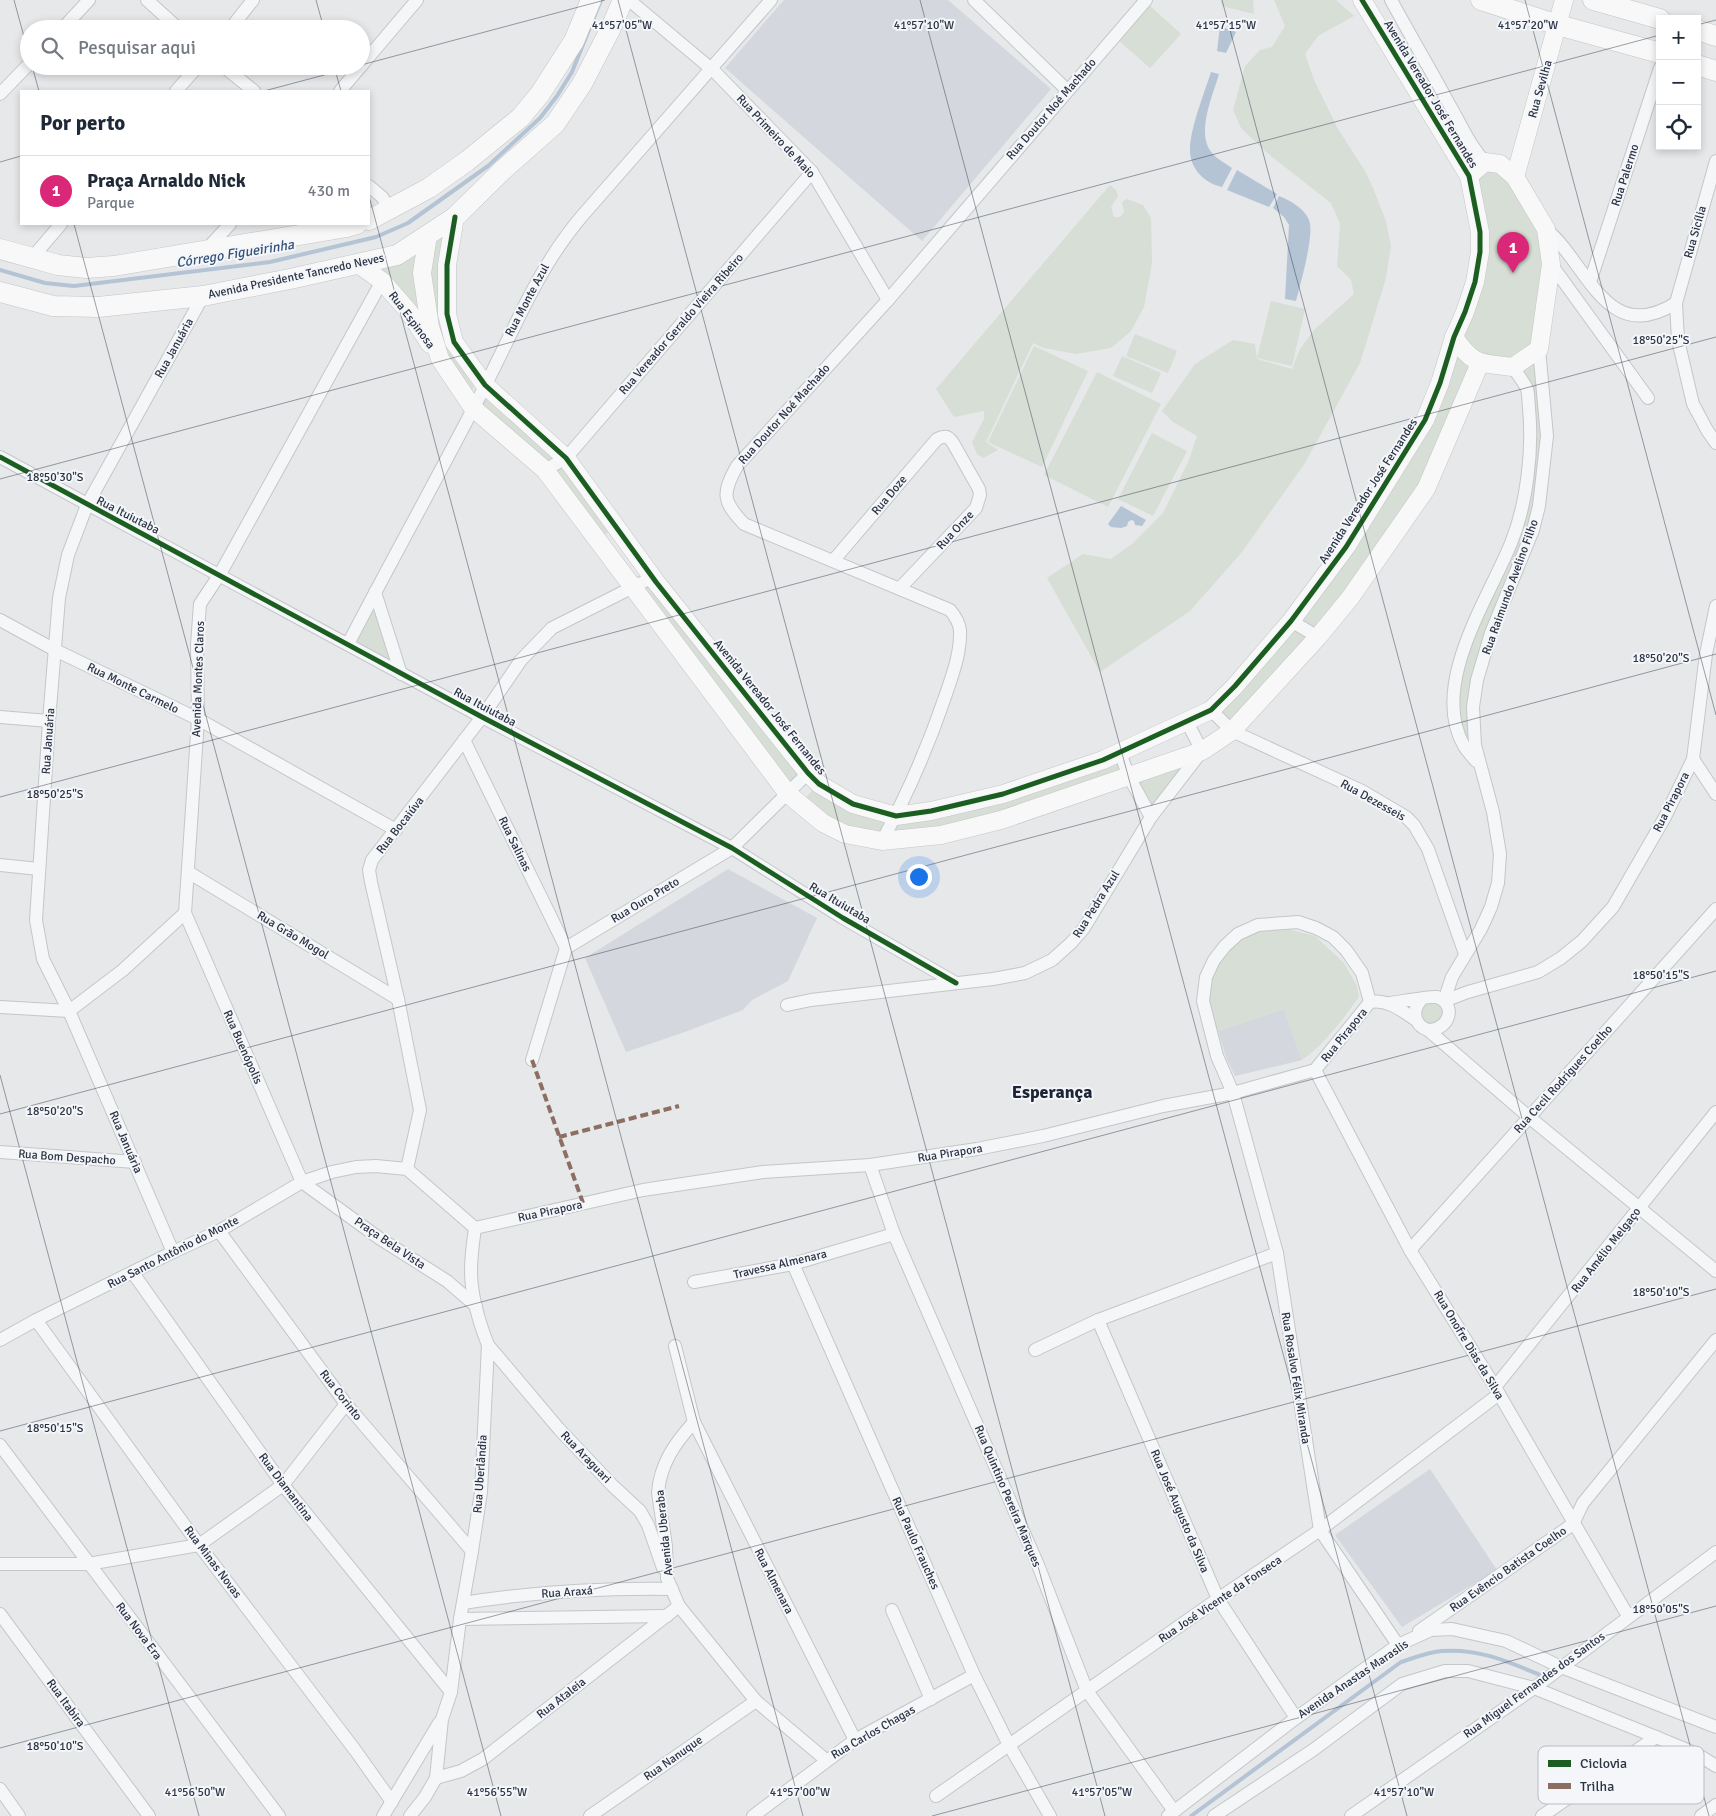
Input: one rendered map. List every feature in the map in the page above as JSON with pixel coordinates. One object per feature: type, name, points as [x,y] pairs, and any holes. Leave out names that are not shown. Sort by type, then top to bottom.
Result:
[{"type":"main road","points":[[370,219],[429,188],[467,161],[520,118],[540,94],[574,40],[591,0]]},
{"type":"main road","name":"Avenida Presidente Tancredo Neves","points":[[0,292],[53,306],[98,307],[203,296],[397,255],[455,217],[504,169],[555,124],[582,84],[623,0]]},
{"type":"main road","points":[[1481,0],[1558,25],[1656,52]]},
{"type":"main road","points":[[1593,0],[1656,18]]},
{"type":"main road","points":[[1701,31],[1716,36]]},
{"type":"main road","points":[[1701,66],[1716,71]]},
{"type":"main road","points":[[0,249],[58,265],[86,268],[114,266],[354,225]]},
{"type":"street","points":[[71,20],[90,0]]},
{"type":"street","points":[[147,0],[169,20]]},
{"type":"street","points":[[237,20],[254,0]]},
{"type":"street","points":[[370,55],[417,0]]},
{"type":"street","name":"Rua Primeiro de Maio","points":[[629,0],[711,68],[812,172],[888,300]]},
{"type":"street","name":"Rua Monte Azul","points":[[348,644],[486,385],[544,266],[564,237],[771,0]]},
{"type":"street","points":[[974,0],[1067,90]]},
{"type":"street","name":"Rua Doutor Noé Machado","points":[[882,841],[896,816],[931,738],[955,667],[960,630],[957,618],[950,610],[744,524],[734,514],[729,505],[725,493],[728,482],[737,466],[888,300],[1146,0]]},
{"type":"street","name":"Avenida Vereador José Fernandes","points":[[455,217],[447,265],[447,314],[454,342],[486,385],[566,458],[652,577],[808,774],[819,784],[853,804],[896,816],[931,811],[1003,794],[1103,760],[1211,710],[1235,686],[1291,621],[1346,547],[1425,420],[1440,383],[1454,337],[1466,312],[1475,282],[1480,252],[1480,232],[1468,176],[1362,0]]},
{"type":"street","name":"Avenida Vereador José Fernandes","points":[[1390,0],[1476,152],[1485,162],[1500,164],[1515,177],[1546,229],[1551,264],[1539,349]]},
{"type":"street","name":"Rua Sevilha","points":[[1515,177],[1564,0]]},
{"type":"street","points":[[0,94],[20,73]]},
{"type":"street","points":[[177,90],[190,75]]},
{"type":"street","points":[[234,75],[253,90]]},
{"type":"street","points":[[341,90],[353,75]]},
{"type":"street","name":"Rua Palermo","points":[[1590,282],[1656,80]]},
{"type":"street","name":"Avenida Vereador José Fernandes","points":[[1468,176],[1485,162]]},
{"type":"street","name":"Rua Sicília","points":[[1716,162],[1676,303],[1678,340],[1693,404],[1711,428],[1716,444]]},
{"type":"street","name":"Rua Vereador Geraldo Vieira Ribeiro","points":[[545,470],[566,458],[812,172]]},
{"type":"street","points":[[370,187],[382,197],[390,209]]},
{"type":"street","points":[[32,258],[60,225]]},
{"type":"street","points":[[206,250],[229,225]]},
{"type":"street","points":[[1546,229],[1558,239],[1610,305],[1627,315],[1636,316],[1665,310],[1676,303]]},
{"type":"street","points":[[428,235],[422,273],[430,328],[440,359],[473,408],[545,470],[788,794],[823,823],[845,834],[882,841],[941,835],[1001,820],[1202,751],[1232,731],[1318,637],[1350,598],[1426,489],[1480,363]]},
{"type":"street","name":"Rua Espinosa","points":[[358,264],[382,282],[409,312],[440,359]]},
{"type":"street","points":[[1551,264],[1648,398]]},
{"type":"street","name":"Avenida Montes Claros","points":[[185,913],[198,719],[197,646],[200,604],[220,574],[382,282]]},
{"type":"street","name":"Rua Januária","points":[[173,1252],[69,1011],[43,959],[36,920],[59,598],[68,555],[87,506],[203,296]]},
{"type":"street","points":[[1454,337],[1464,352],[1480,363],[1513,367],[1539,349]]},
{"type":"street","name":"Rua Raimundo Avelino Filho","points":[[1444,1001],[1452,977],[1481,929],[1491,907],[1498,883],[1500,854],[1493,812],[1474,745],[1473,708],[1477,680],[1491,633],[1533,530],[1539,506],[1547,436],[1539,349]]},
{"type":"street","name":"Rua Raimundo Avelino Filho","points":[[1479,765],[1464,746],[1458,730],[1454,713],[1455,689],[1459,662],[1473,625],[1512,542],[1525,486],[1529,457],[1527,389],[1513,367]]},
{"type":"street","name":"Rua Doze","points":[[833,561],[937,439],[941,436],[949,438]]},
{"type":"street","name":"Rua Onze","points":[[900,588],[976,508],[979,501],[979,489],[949,438]]},
{"type":"street","name":"Rua Ituiutaba","points":[[0,457],[87,506],[220,574],[401,674],[732,848],[844,918],[956,983]]},
{"type":"street","name":"Rua Bocaiúva","points":[[407,1169],[420,1110],[398,998],[369,870],[372,860],[482,717],[521,660],[552,628],[634,588],[652,577]]},
{"type":"street","points":[[375,592],[401,674]]},
{"type":"street","name":"Rua Pirapora","points":[[475,1228],[643,1190],[763,1172],[870,1165],[977,1149],[1034,1138],[1163,1106],[1232,1093],[1315,1070],[1370,1002],[1379,1000],[1390,1003],[1425,998],[1438,998],[1444,1001],[1468,992],[1538,972],[1561,958],[1582,941],[1613,906],[1665,817],[1692,759],[1706,654],[1716,606]]},
{"type":"street","name":"Rua Monte Carmelo","points":[[0,620],[55,650],[198,719],[396,830]]},
{"type":"street","points":[[1291,621],[1318,637]]},
{"type":"street","name":"Rua Dezesseis","points":[[1211,710],[1232,731],[1362,791],[1406,817],[1414,824],[1428,849],[1465,954]]},
{"type":"street","points":[[0,717],[49,721]]},
{"type":"street","points":[[1188,722],[1202,751]]},
{"type":"street","name":"Rua Salinas","points":[[464,740],[566,948]]},
{"type":"street","name":"Rua Pedra Azul","points":[[787,1005],[811,1000],[993,979],[1025,973],[1052,960],[1084,928],[1151,817],[1202,751]]},
{"type":"street","points":[[1120,753],[1129,777],[1151,817]]},
{"type":"street","points":[[1692,759],[1716,794]]},
{"type":"street","name":"Rua Ouro Preto","points":[[566,948],[732,848],[808,774]]},
{"type":"street","points":[[0,866],[39,868]]},
{"type":"street","name":"Rua Grão Mogol","points":[[188,872],[398,998]]},
{"type":"street","name":"Rua Cecil Rodrigues Coelho","points":[[1410,1250],[1716,909]]},
{"type":"street","points":[[0,1007],[69,1011],[123,970],[185,913]]},
{"type":"street","name":"Rua Buenópolis","points":[[185,913],[302,1182]]},
{"type":"street","points":[[1232,1093],[1217,1056],[1203,1001],[1206,977],[1214,960],[1238,934],[1258,926],[1298,922],[1316,928],[1333,937],[1346,950],[1362,973],[1370,1002]]},
{"type":"street","points":[[532,1060],[566,948]]},
{"type":"street","name":"Rua Raimundo Avelino Filho","points":[[1425,998],[1452,977]]},
{"type":"street","points":[[1428,1030],[1435,1030],[1447,1021],[1468,992]]},
{"type":"street","points":[[1416,1020],[1416,1008],[1425,998]]},
{"type":"street","points":[[1444,1001],[1449,1012],[1447,1021],[1449,1049]]},
{"type":"street","points":[[1390,1003],[1416,1020],[1423,1028],[1428,1030],[1529,1117],[1716,1271]]},
{"type":"street","name":"Rua Onofre Dias da Silva","points":[[1315,1070],[1410,1250],[1497,1391],[1628,1616]]},
{"type":"street","name":"Rua Rosalvo Félix Miranda","points":[[1232,1093],[1277,1253],[1320,1530],[1398,1645]]},
{"type":"street","name":"Rua Amélio Melgaço","points":[[1497,1391],[1638,1208],[1716,1112]]},
{"type":"street","name":"Rua Bom Despacho","points":[[0,1152],[135,1162]]},
{"type":"street","name":"Rua Quintino Pereira Marques","points":[[870,1165],[894,1234],[1038,1565],[1087,1691],[1171,1814]]},
{"type":"street","name":"Rua Santo Antônio do Monte","points":[[0,1340],[36,1320],[219,1231],[302,1182],[332,1172],[356,1167],[376,1166],[407,1169]]},
{"type":"street","points":[[407,1169],[475,1228]]},
{"type":"street","name":"Praça Bela Vista","points":[[302,1182],[379,1238],[447,1281],[476,1306]]},
{"type":"street","name":"Rua Uberlândia","points":[[410,1816],[425,1797],[436,1778],[442,1719],[451,1692],[460,1619],[481,1492],[488,1344],[482,1330],[476,1306],[471,1270],[475,1228]]},
{"type":"street","name":"Rua Corinto","points":[[219,1231],[346,1404],[472,1551]]},
{"type":"street","name":"Travessa Almenara","points":[[694,1282],[793,1264],[894,1234]]},
{"type":"street","points":[[1035,1350],[1098,1320],[1277,1253]]},
{"type":"street","name":"Rua Paulo Frauches","points":[[793,1264],[974,1675],[1009,1745],[1050,1816]]},
{"type":"street","name":"Rua Diamantina","points":[[133,1273],[283,1486],[451,1692]]},
{"type":"street","name":"Rua Minas Novas","points":[[36,1320],[199,1545],[355,1750],[392,1802]]},
{"type":"street","name":"Rua José Augusto da Silva","points":[[1098,1320],[1218,1599],[1296,1718]]},
{"type":"street","name":"Rua Evêncio Batista Coelho","points":[[1398,1645],[1573,1524],[1583,1503],[1716,1340]]},
{"type":"street","name":"Rua Araguari","points":[[488,1344],[559,1429],[613,1486],[640,1511],[648,1524],[669,1583]]},
{"type":"street","points":[[675,1346],[694,1422]]},
{"type":"street","name":"Rua José Vicente da Fonseca","points":[[936,1796],[1320,1530],[1497,1391]]},
{"type":"street","points":[[0,1564],[88,1564],[199,1545],[283,1486],[346,1404]]},
{"type":"street","name":"Avenida Uberaba","points":[[694,1422],[676,1442],[658,1484],[669,1583],[679,1606],[756,1701],[826,1760]]},
{"type":"street","name":"Rua Almenara","points":[[694,1422],[855,1740]]},
{"type":"street","name":"Rua Nova Era","points":[[0,1445],[279,1816]]},
{"type":"street","name":"Rua Miguel Fernandes dos Santos","points":[[1351,1816],[1534,1688],[1716,1552]]},
{"type":"street","name":"Rua Araxá","points":[[463,1603],[553,1592],[618,1589],[669,1583]]},
{"type":"street","name":"Rua Ataleia","points":[[436,1778],[461,1771],[483,1759],[679,1606]]},
{"type":"street","points":[[892,1610],[931,1698]]},
{"type":"street","name":"Rua Itabira","points":[[0,1614],[149,1816]]},
{"type":"street","name":"Rua Araxá","points":[[460,1619],[667,1616]]},
{"type":"street","name":"Avenida Anastas Maraslis","points":[[1171,1814],[1296,1718],[1398,1645],[1431,1630],[1452,1629],[1506,1641],[1562,1667],[1716,1727]]},
{"type":"street","points":[[1214,1816],[1313,1750],[1402,1684],[1445,1671],[1468,1672],[1534,1688],[1678,1746]]},
{"type":"street","name":"Rua Carlos Chagas","points":[[753,1816],[855,1740],[974,1675]]},
{"type":"street","name":"Rua Nanuque","points":[[590,1816],[756,1701]]},
{"type":"street","name":"Rua Uberlândia","points":[[383,1816],[442,1719]]},
{"type":"street","points":[[1643,1746],[1656,1737]]},
{"type":"street","points":[[1704,1758],[1716,1766]]},
{"type":"street","points":[[0,1789],[19,1816]]},
{"type":"street","points":[[1542,1816],[1559,1804]]},
{"type":"street","points":[[1701,1816],[1716,1805]]},
{"type":"shaded area","points":[[784,0],[948,0],[1051,89],[922,241],[725,68]]},
{"type":"shaded area","points":[[1221,0],[1253,0],[1254,14],[1222,6]]},
{"type":"shaded area","points":[[1274,0],[1336,0],[1354,16],[1318,36],[1305,54],[1314,80],[1338,129],[1365,171],[1386,221],[1391,246],[1386,278],[1360,363],[1305,463],[1242,552],[1190,611],[1100,672],[1047,578],[1083,554],[1111,559],[1132,544],[1163,513],[1189,460],[1197,436],[1173,422],[1162,411],[1195,364],[1233,340],[1255,344],[1257,359],[1292,369],[1300,349],[1314,330],[1354,294],[1351,280],[1337,266],[1340,224],[1331,203],[1266,152],[1241,128],[1233,110],[1245,66],[1260,50],[1272,47],[1285,26]]},
{"type":"shaded area","points":[[1149,5],[1181,34],[1150,68],[1117,39]]},
{"type":"shaded area","points":[[1500,164],[1546,229],[1539,349],[1547,436],[1539,506],[1477,680],[1479,765],[1458,730],[1459,662],[1512,542],[1525,486],[1527,389],[1513,367],[1480,363],[1426,489],[1380,554],[1232,731],[1211,710],[1291,621],[1425,420],[1475,282],[1469,176]]},
{"type":"shaded area","points":[[1110,185],[1116,190],[1118,196],[1111,207],[1114,217],[1120,217],[1124,212],[1122,202],[1127,199],[1143,205],[1151,218],[1152,263],[1144,307],[1131,331],[1111,348],[1076,354],[1044,348],[1033,343],[986,442],[998,450],[983,458],[977,454],[972,442],[984,419],[984,411],[954,417],[936,389]]},
{"type":"shaded area","points":[[455,217],[447,304],[479,379],[466,400],[431,345],[358,264]]},
{"type":"shaded area","points":[[1271,301],[1305,309],[1292,366],[1257,358]]},
{"type":"shaded area","points":[[1135,334],[1177,351],[1168,373],[1126,356]]},
{"type":"shaded area","points":[[1034,346],[1088,371],[1042,467],[988,442]]},
{"type":"shaded area","points":[[1122,356],[1161,373],[1152,393],[1113,376]]},
{"type":"shaded area","points":[[1097,372],[1161,404],[1108,507],[1044,475]]},
{"type":"shaded area","points":[[485,385],[566,458],[616,527],[597,540],[545,470],[473,408]]},
{"type":"shaded area","points":[[1152,433],[1187,451],[1153,516],[1118,499]]},
{"type":"shaded area","points":[[653,577],[808,773],[788,794],[634,588]]},
{"type":"shaded area","points":[[375,592],[401,674],[348,644]]},
{"type":"shaded area","points":[[1202,751],[1151,817],[1128,777],[1058,801],[882,841],[799,804],[819,784],[896,816],[1120,753],[1129,777]]},
{"type":"shaded area","points":[[728,869],[817,918],[788,981],[752,1000],[743,1010],[626,1052],[585,958]]},
{"type":"shaded area","points":[[1271,928],[1284,928],[1315,936],[1344,963],[1357,986],[1359,997],[1353,1006],[1326,1039],[1302,1060],[1284,1009],[1218,1031],[1208,1001],[1209,983],[1212,974],[1227,949],[1244,936]]},
{"type":"shaded area","points":[[1427,997],[1449,1012],[1428,1030],[1415,1008]]},
{"type":"shaded area","points":[[1284,1009],[1302,1060],[1235,1076],[1227,1060],[1218,1031]]},
{"type":"shaded area","points":[[1430,1469],[1497,1570],[1402,1627],[1335,1535]]},
{"type":"water","points":[[1220,26],[1236,32],[1226,53],[1217,51]]},
{"type":"water","points":[[1211,72],[1219,74],[1208,110],[1205,129],[1206,138],[1208,147],[1213,154],[1232,168],[1222,187],[1209,182],[1199,174],[1190,155],[1191,139],[1198,110]]},
{"type":"water","points":[[1237,170],[1277,194],[1269,207],[1227,190]]},
{"type":"water","points":[[1279,196],[1301,209],[1309,220],[1310,236],[1296,301],[1285,299],[1289,225],[1284,217],[1273,208]]},
{"type":"water","points":[[1121,506],[1146,520],[1142,526],[1135,525],[1134,521],[1131,520],[1127,526],[1121,528],[1111,527],[1108,524]]},
{"type":"waterway","name":"Córrego Figueirinha","points":[[0,270],[45,283],[74,286],[270,262],[376,237],[408,223],[488,166],[540,118],[572,72],[601,0]]},
{"type":"waterway","points":[[1191,1816],[1401,1662],[1437,1652],[1469,1652],[1495,1658],[1545,1677]]},
{"type":"marked path","points":[[532,1060],[583,1203]]},
{"type":"marked path","points":[[559,1137],[679,1106]]},
{"type":"cycle path","points":[[455,217],[447,265],[447,314],[454,342],[485,385],[566,458],[656,582],[808,773],[819,784],[853,804],[896,816],[931,811],[1003,794],[1103,760],[1211,710],[1235,686],[1291,621],[1346,547],[1425,420],[1475,282],[1480,252],[1480,232],[1469,176],[1362,0]]},
{"type":"cycle path","points":[[0,457],[482,717],[732,848],[843,918],[956,983]]},
{"type":"place","name":"Praça Arnaldo Nick","points":[[1513,273]]},
{"type":"district","name":"Esperança","points":[[1052,1092]]}]
